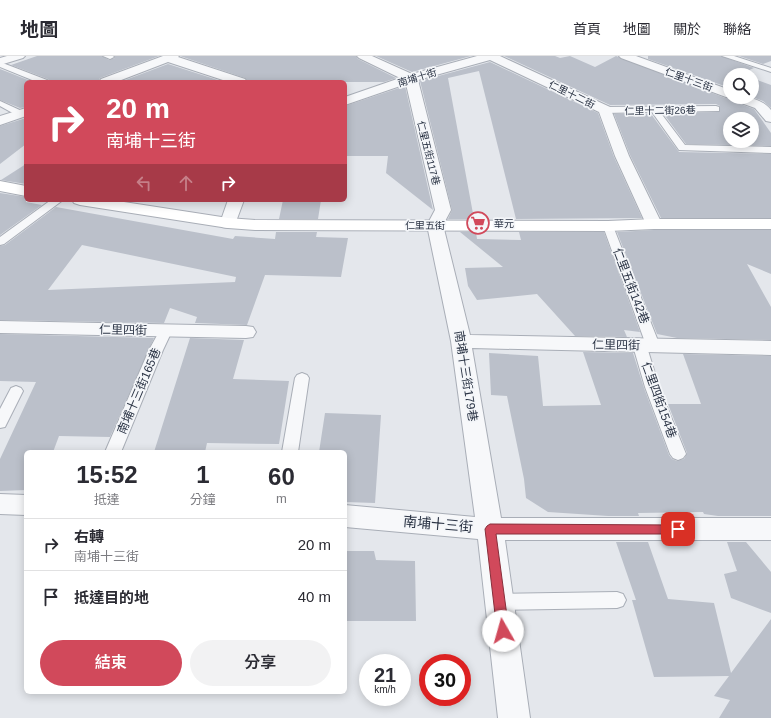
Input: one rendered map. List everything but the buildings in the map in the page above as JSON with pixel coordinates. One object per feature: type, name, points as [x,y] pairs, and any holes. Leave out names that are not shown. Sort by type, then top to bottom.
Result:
[{"type":"street","points":[[0,63],[19,56]]},
{"type":"street","points":[[363,56],[411,78]]},
{"type":"street","name":"仁里十三街","points":[[625,56],[723,91]]},
{"type":"street","points":[[110,80],[171,57],[235,80]]},
{"type":"street","name":"南埔十街","points":[[347,100],[411,78],[484,57]]},
{"type":"street","name":"仁里十二街","points":[[484,57],[605,110],[622,156],[654,224]]},
{"type":"street","name":"仁里五街117巷","points":[[411,78],[443,210],[435,225]]},
{"type":"street","points":[[757,104],[760,105],[771,118]]},
{"type":"street","points":[[0,121],[23,113]]},
{"type":"street","points":[[0,186],[24,191]]},
{"type":"street","name":"仁里五街","points":[[93,202],[228,223],[255,225],[608,226],[654,224],[771,224]]},
{"type":"street","points":[[228,223],[235,202]]},
{"type":"street","name":"南埔十三街179巷","points":[[435,225],[461,341],[490,529],[514,718]]},
{"type":"street","name":"仁里四街","points":[[0,326],[246,332]]},
{"type":"street","name":"仁里四街","points":[[461,341],[771,348]]},
{"type":"street","points":[[0,504],[24,505]]},
{"type":"street","name":"南埔十三街","points":[[347,516],[490,529],[771,530]]},
{"type":"lane","points":[[726,56],[771,70]]},
{"type":"lane","points":[[0,63],[39,80]]},
{"type":"lane","points":[[0,103],[23,113]]},
{"type":"lane","name":"仁里十二街26巷","points":[[605,110],[655,111],[716,109]]},
{"type":"lane","points":[[655,111],[682,148],[771,150]]},
{"type":"lane","points":[[0,242],[55,202]]},
{"type":"lane","name":"仁里五街142巷","points":[[608,226],[646,346]]},
{"type":"lane","name":"南埔十三街165巷","points":[[114,450],[156,350],[166,331]]},
{"type":"lane","name":"仁里四街154巷","points":[[646,346],[652,387],[678,454]]},
{"type":"lane","points":[[290,450],[302,378]]},
{"type":"lane","points":[[0,423],[16,391]]},
{"type":"lane","points":[[499,602],[617,600]]},
{"type":"place","name":"華元","points":[[478,223]]},
{"type":"route","points":[[503,631],[490,529],[678,529]]}]
